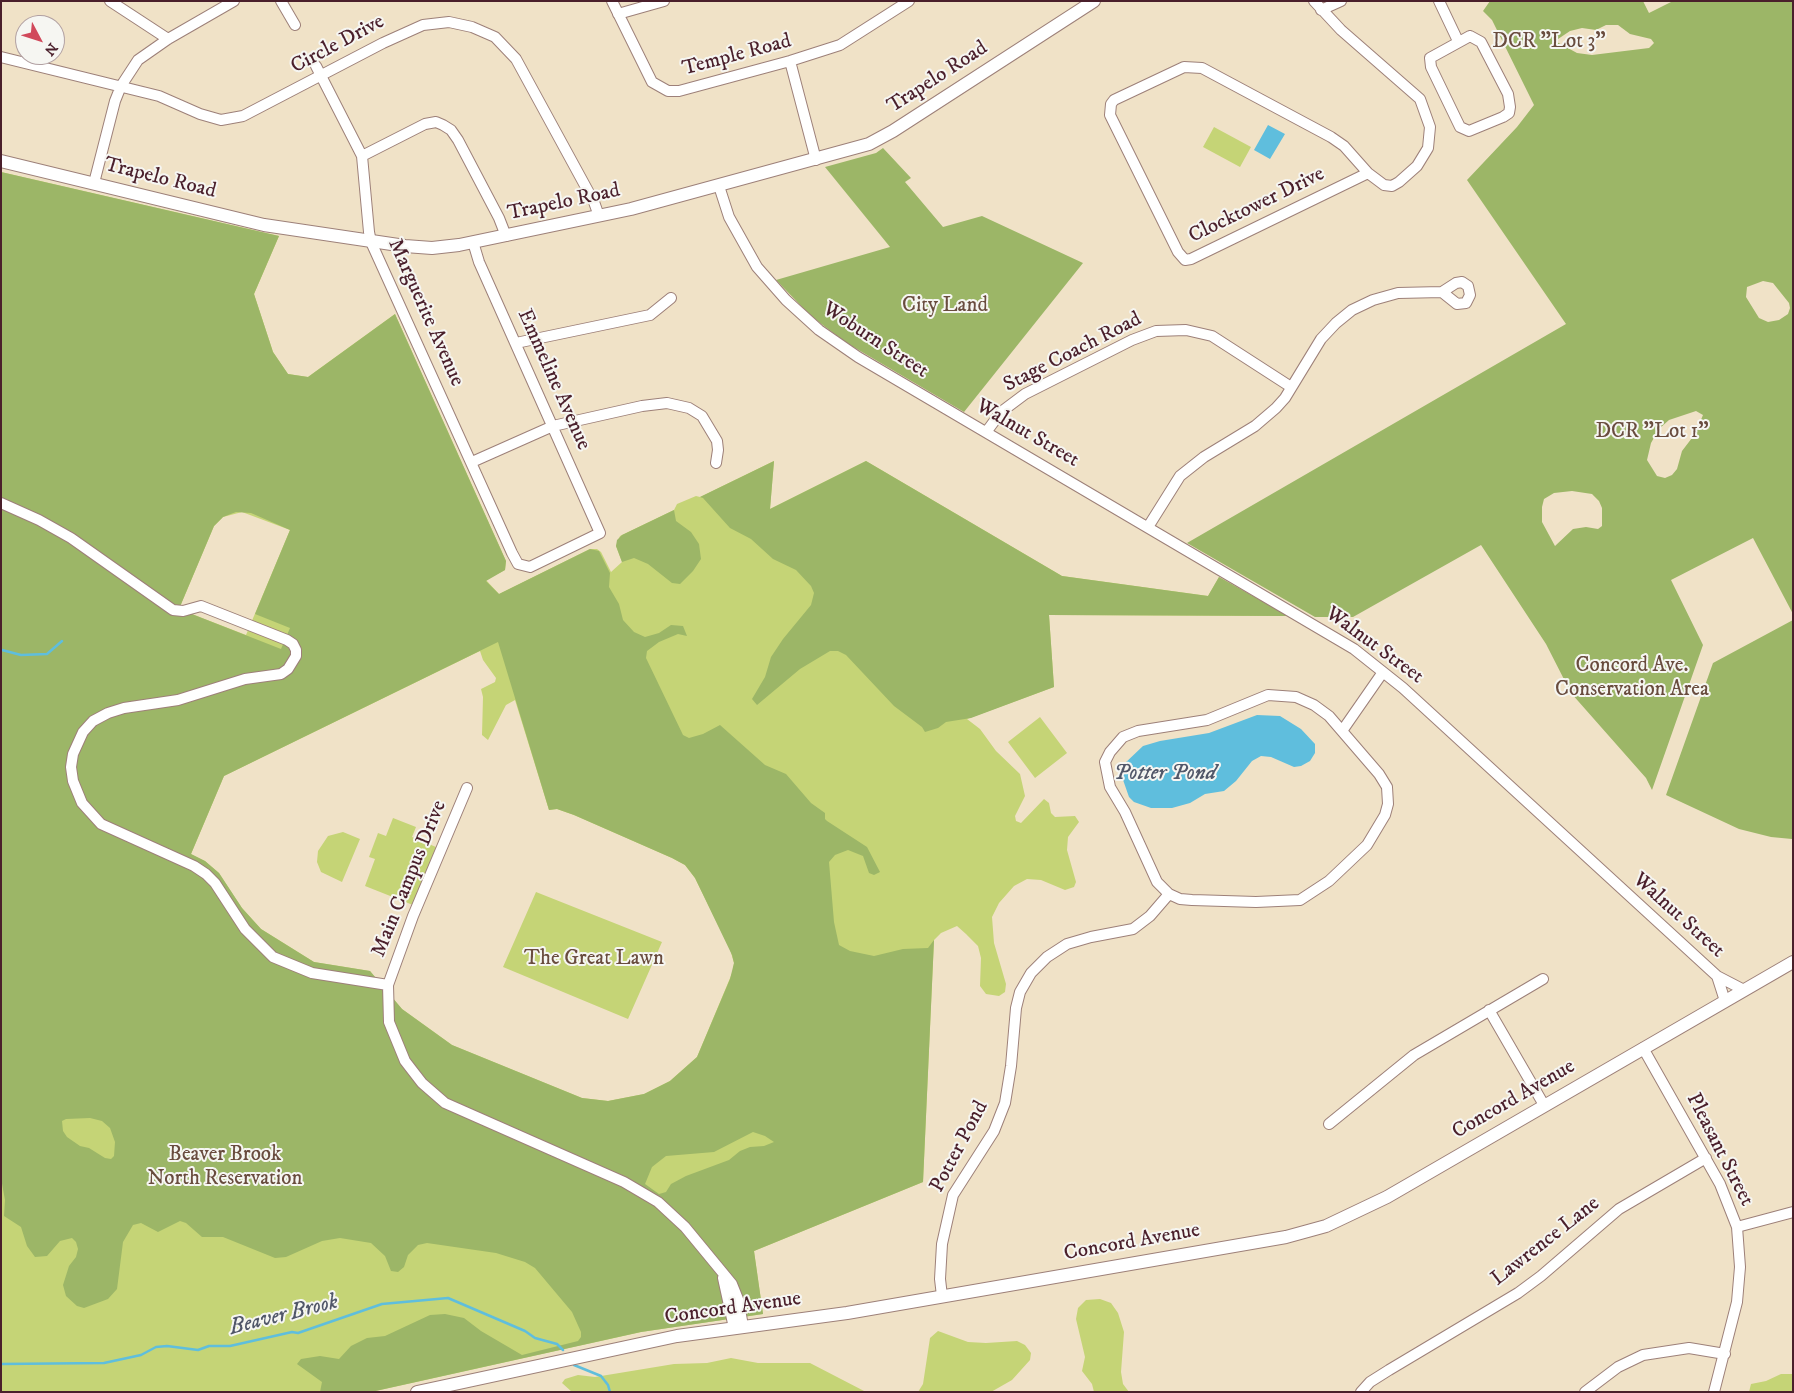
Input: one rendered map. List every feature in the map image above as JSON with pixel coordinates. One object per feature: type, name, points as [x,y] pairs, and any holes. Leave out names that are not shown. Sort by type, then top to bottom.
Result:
[{"type":"main road","name":"Trapelo Road","points":[[1,161],[264,226],[371,242],[432,248],[473,242],[599,216],[719,186],[816,160],[881,138],[1094,1]]},
{"type":"main road","name":"Concord Avenue","points":[[417,1392],[611,1348],[738,1327],[847,1313],[1286,1237],[1326,1226],[1382,1200],[1793,962]]},
{"type":"street","points":[[110,1],[168,39]]},
{"type":"street","points":[[94,184],[110,116],[121,86],[138,60],[168,39],[234,1]]},
{"type":"street","points":[[281,1],[295,25]]},
{"type":"street","name":"Temple Road","points":[[612,1],[646,73],[652,82],[668,91],[690,89],[840,45],[909,1]]},
{"type":"street","points":[[618,14],[664,1]]},
{"type":"street","name":"Clocktower Drive","points":[[1314,1],[1341,30],[1409,88],[1420,100],[1427,114],[1430,127],[1428,148],[1409,175],[1392,186],[1384,185],[1368,173],[1344,146],[1331,137],[1202,68],[1184,67],[1110,104],[1110,116],[1178,252],[1185,260],[1191,259],[1368,173]]},
{"type":"street","points":[[1321,10],[1341,1]]},
{"type":"street","points":[[1439,1],[1458,41]]},
{"type":"street","name":"Circle Drive","points":[[1,57],[174,101],[200,114],[221,120],[243,116],[319,71],[422,25],[449,22],[480,29],[506,47],[523,70],[594,202],[599,216]]},
{"type":"street","points":[[1470,36],[1482,42],[1510,100],[1509,113],[1469,131],[1460,127],[1430,62],[1432,55],[1458,41],[1470,36]]},
{"type":"street","points":[[790,61],[816,160]]},
{"type":"street","name":"Marguerite Avenue","points":[[319,71],[362,156],[368,232],[371,242],[515,559],[524,567]]},
{"type":"street","points":[[362,156],[425,124],[436,122],[443,125],[451,130],[458,140],[499,218],[506,236]]},
{"type":"street","name":"Woburn Street","points":[[719,186],[726,209],[748,252],[766,279],[795,309],[850,352],[959,415]]},
{"type":"street","name":"Emmeline Avenue","points":[[473,242],[479,262],[600,533],[536,564],[524,567]]},
{"type":"street","points":[[1148,527],[1180,476],[1204,457],[1255,426],[1276,408],[1291,388],[1321,339],[1336,322],[1352,310],[1373,300],[1398,293],[1442,292]]},
{"type":"street","points":[[516,342],[650,315],[671,298]]},
{"type":"street","name":"Stage Coach Road","points":[[987,432],[1002,412],[1025,394],[1132,340],[1156,331],[1186,330],[1212,336],[1291,388]]},
{"type":"street","points":[[472,462],[553,426],[642,406],[677,404],[702,416],[712,429],[718,450],[716,462]]},
{"type":"street","name":"Walnut Street","points":[[959,415],[1336,638],[1383,672],[1717,976],[1744,990]]},
{"type":"street","points":[[1,503],[38,520],[70,538],[172,610],[183,611],[201,606],[293,644],[296,656],[288,669],[282,674],[245,679],[192,697],[108,712],[94,721],[83,732],[73,754],[71,767],[76,792],[82,803],[101,824],[194,866],[206,874],[215,883],[244,929],[273,957],[312,973],[388,985],[389,1022],[395,1041],[405,1061],[422,1083],[445,1103],[642,1191],[658,1202],[685,1227],[736,1292],[738,1327]]},
{"type":"street","points":[[1342,730],[1383,672]]},
{"type":"street","points":[[1268,695],[1296,697],[1314,705],[1342,730],[1352,745],[1379,774],[1387,787],[1388,804],[1377,831],[1367,845],[1329,881],[1300,900],[1256,902],[1192,900],[1180,899],[1169,894],[1157,882],[1125,812],[1110,787],[1104,762],[1123,737],[1138,730],[1207,720],[1268,695]]},
{"type":"street","name":"Main Campus Drive","points":[[388,985],[412,916],[467,788]]},
{"type":"street","name":"Potter Pond","points":[[942,1296],[940,1279],[942,1244],[952,1196],[994,1131],[1005,1103],[1011,1066],[1016,1008],[1020,992],[1031,973],[1047,957],[1067,944],[1091,937],[1134,929],[1150,916],[1169,894]]},
{"type":"street","name":"Walnut Street","points":[[1717,976],[1725,1001]]},
{"type":"street","points":[[1329,1124],[1406,1060],[1543,979]]},
{"type":"street","points":[[1489,1010],[1544,1105]]},
{"type":"street","name":"Pleasant Street","points":[[1643,1048],[1726,1195],[1737,1227],[1739,1288],[1725,1354],[1714,1392]]},
{"type":"street","name":"Lawrence Lane","points":[[1361,1392],[1370,1382],[1389,1370],[1518,1293],[1541,1276],[1619,1209],[1706,1158]]},
{"type":"street","points":[[1737,1227],[1793,1212]]},
{"type":"street","points":[[1584,1392],[1618,1367],[1643,1355],[1682,1348],[1701,1348],[1725,1354]]},
{"type":"green space","name":"DCR \"Lot 1\"","points":[[1490,1],[1643,1],[1649,13],[1673,1],[1793,1],[1793,614],[1753,538],[1671,580],[1703,645],[1652,790],[1646,778],[1571,693],[1546,644],[1481,545],[1353,617],[1315,617],[1187,543],[1566,324],[1467,180],[1517,127],[1534,105],[1492,20],[1483,11]],"holes":[[[1606,25],[1618,25],[1630,34],[1651,39],[1654,43],[1649,48],[1592,55],[1577,53],[1555,41],[1570,31],[1582,28],[1596,30]],[[1763,281],[1773,283],[1789,303],[1788,314],[1779,320],[1768,322],[1759,318],[1746,297],[1747,287]],[[1696,411],[1703,415],[1695,434],[1682,451],[1677,469],[1672,475],[1665,478],[1657,476],[1647,460],[1651,443],[1659,429],[1669,420]],[[1572,491],[1592,494],[1599,501],[1602,508],[1602,526],[1598,529],[1586,527],[1573,529],[1555,546],[1542,522],[1544,499],[1554,493]]]},
{"type":"green space","points":[[1214,127],[1251,147],[1240,167],[1203,147]]},
{"type":"green space","name":"City Land","points":[[883,148],[911,178],[905,182],[943,227],[982,216],[1083,263],[964,412],[845,342],[811,316],[776,280],[890,247],[825,167],[876,153]]},
{"type":"green space","name":"Beaver Brook North Reservation","points":[[1,172],[279,236],[254,294],[273,352],[288,374],[308,377],[395,314],[506,561],[505,570],[486,580],[499,594],[590,549],[597,549],[601,552],[611,572],[622,562],[616,546],[620,536],[674,510],[677,504],[696,496],[700,497],[774,461],[770,509],[866,461],[1062,576],[1208,596],[1219,577],[1288,616],[1049,615],[1054,687],[967,719],[980,729],[996,751],[1020,774],[1025,796],[1015,816],[1016,821],[1021,823],[1044,799],[1049,803],[1051,813],[1055,817],[1075,816],[1079,822],[1068,837],[1067,850],[1076,882],[1074,887],[1065,890],[1041,880],[1027,879],[1014,886],[999,903],[992,917],[994,943],[1006,984],[1005,992],[999,996],[986,994],[980,986],[981,958],[978,946],[957,926],[941,933],[934,940],[923,1182],[754,1251],[763,1314],[641,1332],[371,1392],[1,1392]],"holes":[[[242,512],[290,530],[246,635],[179,609],[214,526],[223,517]],[[480,651],[483,660],[496,678],[495,682],[481,689],[483,697],[482,735],[488,740],[506,705],[515,700],[549,810],[557,809],[574,815],[685,865],[695,878],[730,949],[734,963],[733,971],[697,1057],[670,1081],[644,1094],[608,1101],[582,1098],[452,1045],[402,1009],[370,971],[314,962],[261,929],[242,908],[219,873],[205,861],[191,854],[224,776]]]},
{"type":"green space","name":"Beaver Brook North Reservation","points":[[1,172],[279,236],[254,294],[273,352],[288,374],[308,377],[395,314],[506,561],[505,570],[486,581],[499,594],[590,549],[599,551],[610,573],[609,587],[619,604],[623,620],[634,632],[645,637],[659,633],[671,625],[683,626],[687,636],[678,634],[659,642],[647,651],[646,658],[683,735],[689,738],[703,734],[720,725],[765,765],[786,774],[811,803],[825,813],[827,821],[867,847],[880,872],[874,875],[869,873],[863,856],[848,850],[835,855],[829,862],[834,922],[839,945],[850,951],[874,956],[903,949],[928,948],[934,940],[923,1182],[754,1251],[763,1314],[641,1332],[371,1392],[320,1392],[322,1382],[297,1364],[301,1359],[320,1356],[339,1359],[351,1346],[367,1338],[385,1336],[430,1315],[445,1314],[464,1318],[481,1331],[522,1355],[578,1341],[581,1337],[581,1332],[572,1312],[535,1268],[525,1262],[496,1253],[427,1243],[418,1245],[408,1255],[404,1267],[398,1272],[391,1271],[385,1256],[371,1243],[340,1238],[322,1241],[286,1257],[275,1258],[223,1237],[202,1237],[186,1223],[180,1221],[158,1232],[141,1223],[133,1225],[123,1242],[117,1289],[108,1299],[84,1308],[77,1306],[66,1296],[63,1285],[69,1266],[76,1257],[78,1249],[76,1242],[72,1238],[60,1241],[47,1256],[35,1257],[27,1246],[21,1227],[4,1216],[5,1200],[1,1178]],"holes":[[[236,512],[251,513],[290,530],[255,614],[290,628],[281,649],[179,609],[214,526],[223,517]],[[498,642],[549,810],[557,809],[574,815],[685,865],[695,878],[732,955],[734,963],[730,979],[697,1057],[670,1081],[644,1094],[608,1101],[582,1098],[452,1045],[402,1009],[370,971],[314,962],[261,929],[242,908],[219,873],[205,861],[191,854],[224,776]],[[90,1118],[102,1121],[110,1128],[115,1142],[114,1156],[111,1159],[105,1158],[89,1148],[80,1146],[67,1137],[63,1131],[62,1121],[66,1119]],[[753,1132],[765,1136],[774,1142],[740,1151],[729,1160],[686,1176],[671,1184],[666,1192],[659,1194],[645,1184],[652,1167],[666,1156],[714,1152]]]},
{"type":"green space","points":[[774,461],[770,509],[866,461],[1062,576],[1208,596],[1219,577],[1288,616],[1049,615],[1054,687],[971,718],[946,722],[938,728],[925,732],[922,727],[894,706],[846,655],[838,651],[830,651],[800,669],[757,705],[752,699],[765,677],[771,657],[811,605],[814,593],[811,586],[796,570],[773,559],[751,539],[730,528],[700,497]]},
{"type":"green space","points":[[674,510],[676,521],[691,532],[699,544],[701,559],[693,571],[680,584],[672,583],[648,564],[634,558],[622,562],[616,546],[617,540],[622,535]]},
{"type":"green space","name":"Concord Ave. Conservation Area","points":[[1793,620],[1792,839],[1771,837],[1739,829],[1666,795],[1713,663]]},
{"type":"green space","points":[[1040,717],[1067,753],[1035,778],[1008,742]]},
{"type":"green space","points":[[393,818],[416,827],[412,837],[436,847],[413,905],[365,886],[375,859],[369,857],[378,833],[386,836]]},
{"type":"green space","points":[[343,832],[360,839],[342,882],[321,872],[317,862],[318,851],[328,836]]},
{"type":"green space","name":"The Great Lawn","points":[[536,892],[662,942],[628,1019],[503,967]]},
{"type":"green space","points":[[1100,1299],[1111,1303],[1118,1313],[1124,1332],[1121,1372],[1123,1384],[1129,1392],[1094,1392],[1092,1384],[1082,1371],[1085,1357],[1076,1319],[1078,1308],[1086,1300]]},
{"type":"green space","points":[[938,1331],[968,1342],[1017,1341],[1025,1345],[1031,1353],[1030,1360],[1012,1380],[991,1392],[918,1392],[923,1384],[930,1338]]},
{"type":"green space","points":[[731,1358],[758,1363],[810,1363],[866,1392],[572,1392],[562,1383],[565,1379],[578,1375],[595,1377],[674,1364],[707,1363]]},
{"type":"green space","points":[[1781,1374],[1793,1374],[1793,1392],[1749,1392],[1751,1384],[1766,1381]]},
{"type":"water","points":[[1268,125],[1285,134],[1270,159],[1254,150]]},
{"type":"water","name":"Potter Pond","points":[[1257,715],[1280,716],[1301,729],[1315,744],[1315,753],[1310,761],[1301,766],[1294,767],[1271,757],[1261,756],[1252,761],[1236,781],[1224,791],[1205,794],[1190,803],[1172,808],[1151,808],[1134,802],[1129,797],[1122,777],[1123,765],[1143,746],[1160,741],[1209,733]]},
{"type":"waterway","points":[[2,650],[21,655],[47,654],[62,641]]},
{"type":"waterway","name":"Beaver Brook","points":[[1,1364],[104,1363],[141,1355],[156,1347],[167,1346],[198,1350],[209,1346],[230,1346],[292,1332],[298,1333],[382,1304],[448,1298],[525,1331],[535,1338],[557,1344],[563,1350]]},
{"type":"waterway","name":"Beaver Brook","points":[[574,1365],[601,1376],[608,1385],[610,1392]]},
{"type":"park label","name":"DCR \"Lot 3\"","points":[[1549,43]]}]
